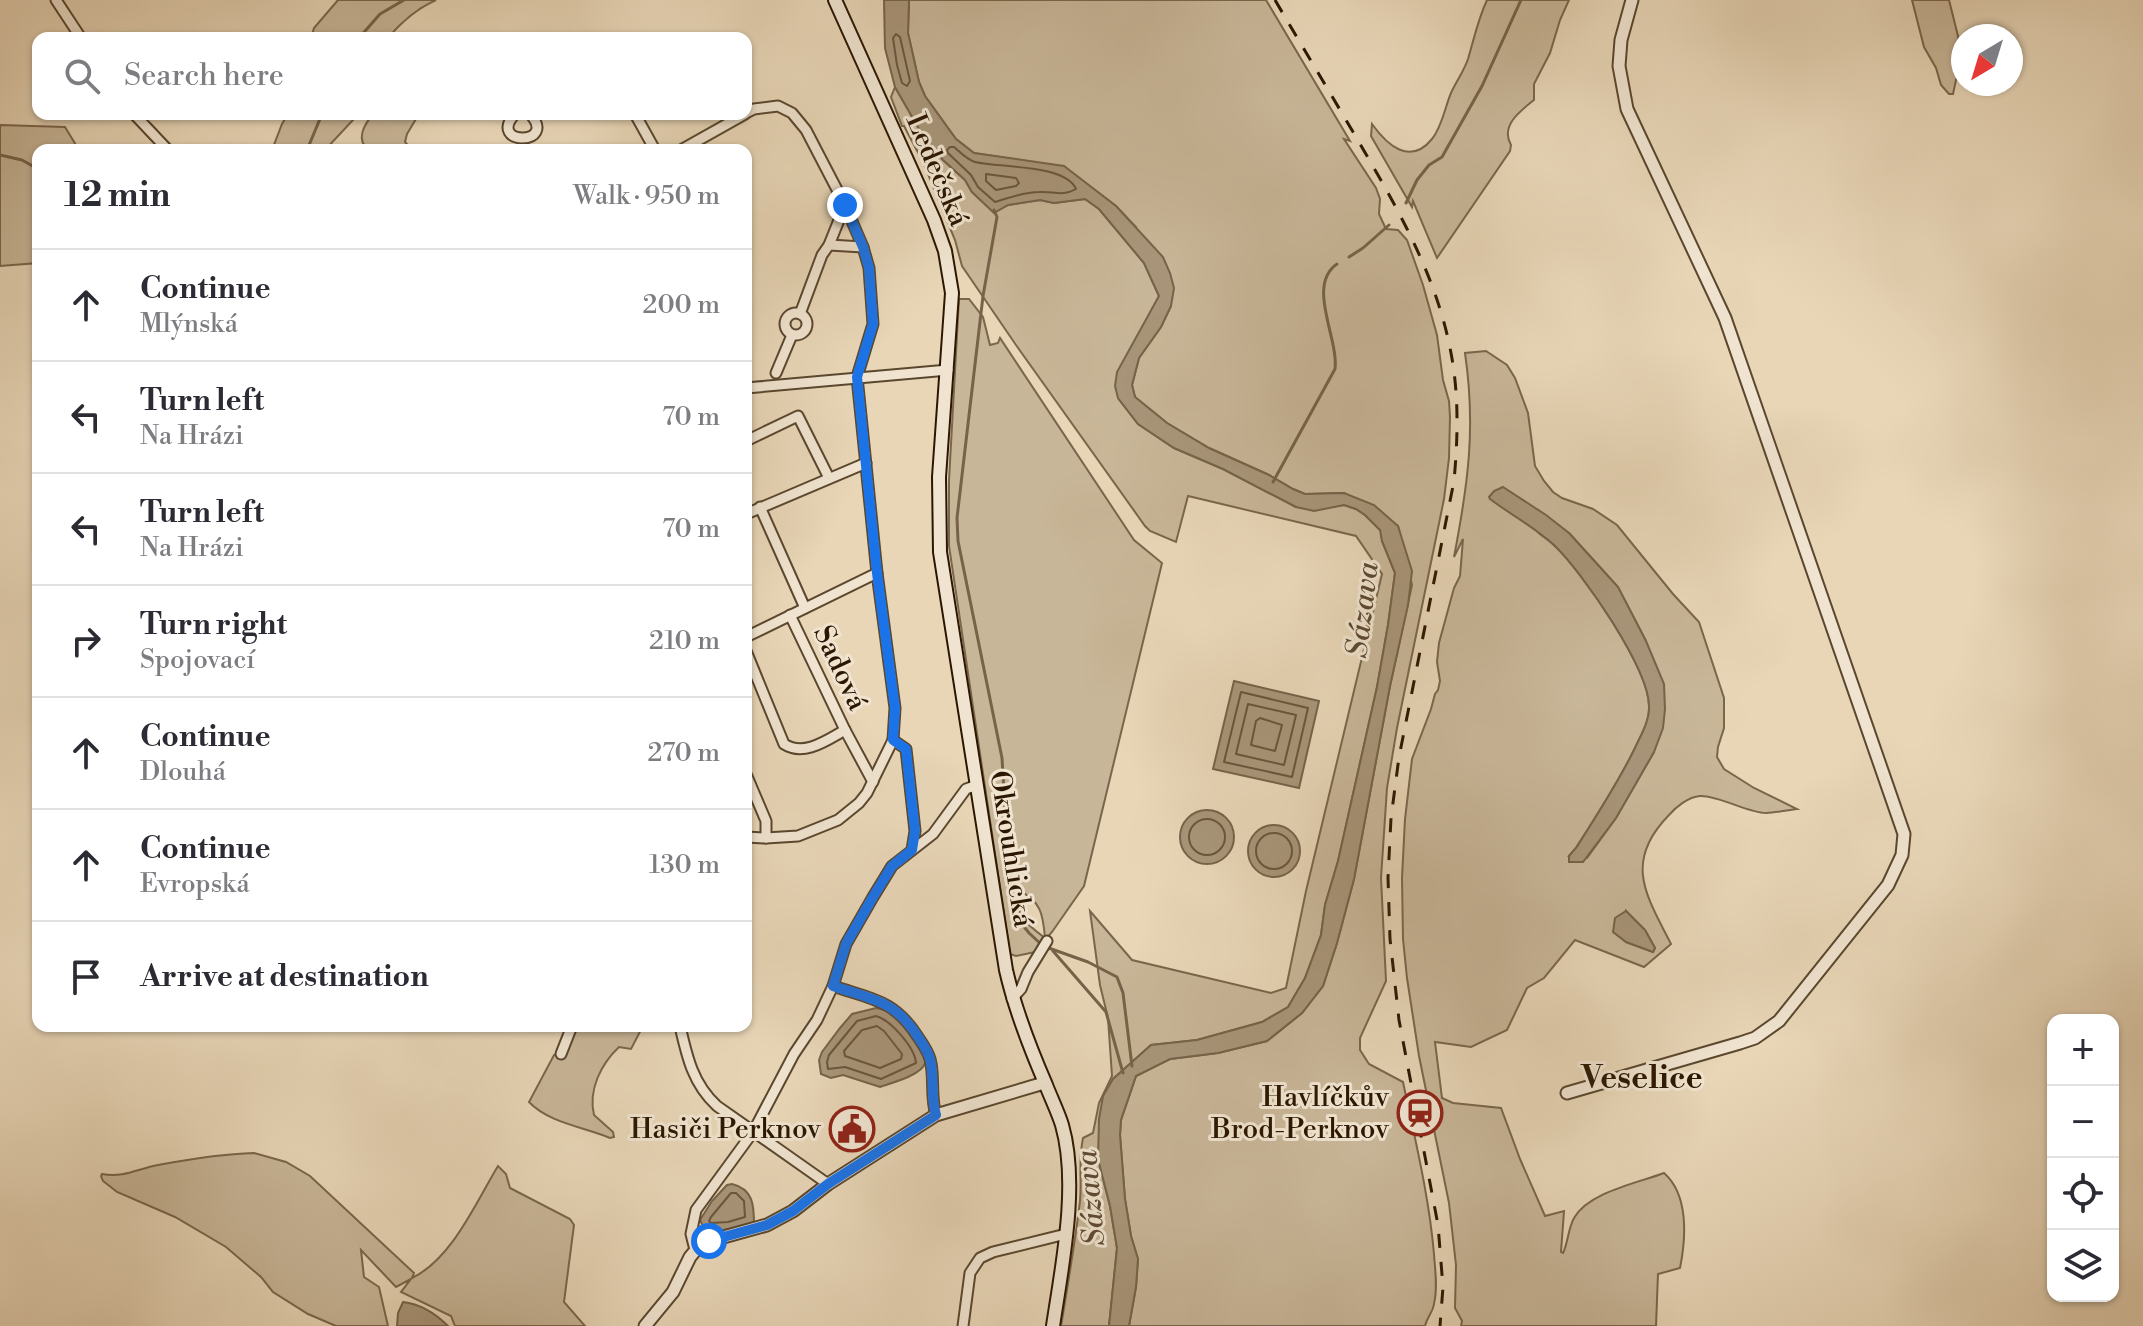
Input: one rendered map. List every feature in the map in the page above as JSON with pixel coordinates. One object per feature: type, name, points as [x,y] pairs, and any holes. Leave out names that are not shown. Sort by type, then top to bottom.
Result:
[{"type":"main road","name":"Ledečská","points":[[835,0],[945,251],[952,293],[948,370]]},
{"type":"main road","name":"Okrouhlická","points":[[948,370],[939,477],[940,552],[1012,999],[1064,1137],[1069,1195],[1053,1326]]},
{"type":"street","points":[[56,0],[77,32]]},
{"type":"street","points":[[1567,1093],[1740,1043],[1767,1031],[1789,1011],[1888,885],[1902,855],[1904,834],[1725,318],[1627,109],[1619,66],[1621,40],[1632,0]]},
{"type":"street","points":[[752,110],[778,106],[792,113],[806,130],[845,205],[869,268],[873,324],[857,377],[877,573],[895,708],[893,740],[859,803],[838,820],[798,836],[752,837]]},
{"type":"street","points":[[140,120],[162,144]]},
{"type":"street","points":[[510,120],[510,132],[519,139],[533,135],[535,120]]},
{"type":"street","points":[[638,120],[652,144]]},
{"type":"street","points":[[692,144],[735,120]]},
{"type":"street","points":[[528,138],[531,144]]},
{"type":"street","points":[[800,314],[845,205]]},
{"type":"street","points":[[829,245],[863,247]]},
{"type":"street","points":[[791,314],[800,314],[806,319],[806,329],[800,335],[792,335],[785,328],[786,319],[791,314]]},
{"type":"street","points":[[776,373],[792,335]]},
{"type":"street","points":[[752,387],[948,370]]},
{"type":"street","points":[[752,438],[798,416],[829,478]]},
{"type":"street","points":[[752,511],[866,463]]},
{"type":"street","points":[[760,507],[805,608]]},
{"type":"street","points":[[752,634],[877,573]]},
{"type":"street","name":"Sadová","points":[[790,615],[873,782]]},
{"type":"street","points":[[752,666],[784,744],[792,749],[806,749],[845,730]]},
{"type":"street","points":[[893,740],[906,749],[915,831],[912,850]]},
{"type":"street","points":[[695,1250],[691,1234],[696,1210],[753,1132],[794,1054],[817,1020],[833,986],[846,944],[873,897],[892,866],[933,834],[966,789],[977,785]]},
{"type":"street","points":[[752,788],[766,821],[766,838]]},
{"type":"street","points":[[1012,999],[1021,989],[1047,941]]},
{"type":"street","points":[[833,986],[881,1000],[911,1027],[930,1056],[932,1102],[936,1115]]},
{"type":"street","points":[[561,1054],[570,1032]]},
{"type":"street","points":[[682,1032],[692,1073],[705,1095],[828,1184]]},
{"type":"street","points":[[645,1326],[673,1292],[695,1250],[709,1241],[767,1225],[793,1211],[828,1184],[936,1115],[1044,1083]]},
{"type":"street","points":[[963,1326],[970,1273],[980,1258],[1066,1234]]},
{"type":"shaded area","points":[[338,0],[436,0],[410,16],[394,32],[313,32]]},
{"type":"shaded area","points":[[909,0],[1266,0],[1350,141],[1344,139],[1376,188],[1380,199],[1379,214],[1386,229],[1398,230],[1407,240],[1437,335],[1449,401],[1449,458],[1444,499],[1387,788],[1381,878],[1386,981],[1360,1038],[1360,1050],[1369,1064],[1403,1082],[1425,1189],[1434,1254],[1435,1298],[1425,1326],[1129,1326],[1138,1259],[1125,1199],[1120,1135],[1121,1120],[1136,1076],[1170,1059],[1218,1053],[1267,1041],[1302,1013],[1323,986],[1354,879],[1412,585],[1398,526],[1344,493],[1305,494],[1209,448],[1167,423],[1135,397],[1132,385],[1139,358],[1161,327],[1171,306],[1136,227],[1116,206],[1064,167],[974,153],[956,139],[925,96],[919,82],[908,33]]},
{"type":"shaded area","points":[[1487,0],[1569,0],[1550,53],[1534,84],[1534,100],[1510,125],[1510,151],[1437,258],[1413,201],[1412,207],[1371,136],[1372,124],[1392,145],[1407,152],[1424,147],[1432,139],[1466,63]]},
{"type":"shaded area","points":[[1912,0],[1949,0],[1955,24],[1951,24],[1951,94],[1941,85],[1924,47]]},
{"type":"shaded area","points":[[895,87],[922,134],[943,160],[965,180],[972,192],[994,212],[1008,205],[1040,200],[1054,203],[1085,199],[1099,209],[1144,263],[1159,296],[1137,338],[1118,398],[1138,424],[1174,448],[1223,469],[1296,507],[1344,505],[1356,509],[1381,531],[1395,573],[1377,687],[1338,861],[1325,905],[1321,935],[1305,978],[1288,1007],[1262,1022],[1197,1040],[1151,1045],[1113,1079],[1098,1159],[1117,1248],[1109,1326],[1061,1326],[1080,1201],[1083,1138],[1093,1133],[1099,1103],[1112,1076],[1108,1018],[1100,985],[1090,911],[1132,960],[1271,993],[1286,988],[1306,891],[1382,574],[1356,536],[1188,496],[1176,542],[1145,526],[962,266],[955,240],[924,164],[902,126],[891,97]]},
{"type":"shaded area","points":[[284,120],[353,120],[331,144],[274,144]]},
{"type":"shaded area","points":[[369,120],[415,120],[407,134],[407,144],[364,144],[364,128]]},
{"type":"shaded area","points":[[0,125],[65,127],[75,144],[32,144],[32,263],[0,266]]},
{"type":"shaded area","points":[[959,299],[969,299],[983,317],[990,345],[998,343],[1000,338],[1134,540],[1162,563],[1084,886],[1035,952],[1016,956],[1010,954],[949,546],[949,480]],"holes":[[[1018,890],[1032,899],[1039,909],[1045,938],[1027,923],[1020,912]]]},
{"type":"shaded area","points":[[1486,351],[1507,365],[1528,413],[1535,466],[1553,492],[1593,509],[1617,525],[1699,622],[1724,698],[1724,728],[1717,757],[1724,769],[1797,809],[1759,812],[1707,796],[1691,798],[1683,803],[1655,832],[1646,848],[1643,864],[1647,894],[1671,944],[1644,967],[1575,940],[1544,978],[1527,988],[1507,1030],[1471,1047],[1435,1042],[1442,1098],[1453,1103],[1501,1108],[1545,1216],[1564,1211],[1561,1252],[1565,1249],[1574,1218],[1591,1201],[1664,1173],[1672,1182],[1682,1205],[1684,1244],[1680,1268],[1658,1274],[1656,1326],[1461,1326],[1462,1321],[1455,1308],[1456,1265],[1449,1203],[1419,1056],[1407,978],[1402,878],[1412,759],[1438,690],[1439,643],[1460,576],[1463,539],[1454,557],[1467,480],[1470,431],[1465,353]],"holes":[[[1569,533],[1618,587],[1646,641],[1654,752],[1616,818],[1587,858],[1569,856],[1622,774],[1644,728],[1649,708],[1647,691],[1639,671],[1613,622],[1567,559],[1540,534]],[[1626,911],[1645,930],[1655,948],[1653,952],[1626,942]]]},
{"type":"shaded area","points":[[568,1032],[640,1032],[631,1049],[619,1047],[613,1054],[602,1069],[595,1087],[594,1115],[613,1132],[614,1137],[557,1120],[529,1102],[554,1055],[560,1053]]},
{"type":"shaded area","points":[[254,1153],[286,1162],[310,1176],[414,1273],[412,1278],[439,1258],[451,1244],[498,1166],[506,1174],[510,1188],[570,1219],[574,1225],[564,1302],[585,1326],[455,1326],[451,1316],[401,1292],[411,1279],[396,1287],[361,1250],[364,1277],[379,1287],[388,1326],[336,1326],[308,1314],[273,1292],[261,1277],[226,1247],[175,1217],[117,1192],[101,1176],[194,1159]]},
{"type":"water","points":[[884,0],[909,0],[908,33],[919,82],[925,96],[956,139],[974,153],[1064,166],[1116,206],[1163,257],[1174,288],[1171,306],[1161,327],[1139,358],[1132,385],[1135,397],[1167,423],[1209,448],[1293,489],[1305,494],[1344,493],[1374,505],[1398,526],[1412,571],[1354,879],[1323,986],[1302,1013],[1267,1041],[1218,1053],[1170,1059],[1136,1076],[1121,1120],[1120,1135],[1125,1199],[1138,1259],[1129,1326],[1109,1326],[1117,1248],[1098,1159],[1103,1096],[1113,1079],[1151,1045],[1197,1040],[1262,1022],[1288,1007],[1305,978],[1321,935],[1325,905],[1338,861],[1377,687],[1395,573],[1380,530],[1356,509],[1344,505],[1314,511],[1296,507],[1223,469],[1174,448],[1138,424],[1118,398],[1115,386],[1117,372],[1159,296],[1144,263],[1099,209],[1085,199],[1054,203],[1040,200],[1008,205],[994,213],[972,192],[965,180],[943,160],[922,134],[895,87],[885,48]]},
{"type":"water","points":[[1503,487],[1569,533],[1618,587],[1664,684],[1663,728],[1654,752],[1616,818],[1583,862],[1569,862],[1569,856],[1607,799],[1642,733],[1649,713],[1647,691],[1613,623],[1567,559],[1540,533],[1490,499],[1494,491]]},
{"type":"water","points":[[1234,681],[1319,701],[1299,788],[1213,769]]},
{"type":"water","points":[[1207,810],[1226,818],[1234,837],[1226,856],[1207,864],[1188,856],[1180,837],[1188,818]]},
{"type":"water","points":[[1274,825],[1293,832],[1300,851],[1293,870],[1274,877],[1255,870],[1248,851],[1255,832]]},
{"type":"water","points":[[1626,911],[1645,930],[1655,948],[1653,952],[1626,942],[1613,932],[1615,918]]},
{"type":"water","points":[[876,1008],[894,1015],[908,1031],[925,1058],[923,1067],[906,1078],[880,1087],[843,1075],[831,1078],[821,1074],[819,1060],[822,1052],[840,1028],[852,1014]]},
{"type":"water","points":[[732,1184],[748,1194],[753,1204],[754,1224],[714,1232],[705,1230],[700,1220],[712,1201],[727,1185]]},
{"type":"water","points":[[403,1302],[427,1310],[448,1326],[397,1326]]},
{"type":"waterway","points":[[364,32],[380,14],[404,0]]},
{"type":"waterway","points":[[1406,203],[1417,180],[1429,165],[1442,157],[1482,86],[1521,0]]},
{"type":"waterway","points":[[310,144],[320,120]]},
{"type":"waterway","points":[[0,155],[32,166]]},
{"type":"waterway","points":[[994,210],[997,217],[983,296],[957,518],[958,541],[1002,758],[1011,910],[1043,946],[1088,962],[1117,977],[1123,993],[1132,1066]]},
{"type":"waterway","points":[[1349,257],[1389,225]]},
{"type":"waterway","points":[[1273,482],[1335,369],[1324,285],[1328,273],[1337,264]]},
{"type":"waterway","points":[[1053,951],[1106,1012],[1123,1073]]},
{"type":"railway","points":[[1275,0],[1413,241],[1435,295],[1454,369],[1457,417],[1454,481],[1399,757],[1391,818],[1388,878],[1390,939],[1399,1020],[1438,1225],[1443,1287],[1440,1326]]},
{"type":"place","name":"Havlíčkův Brod-Perknov","points":[[1420,1113]]},
{"type":"place","name":"Hasiči Perknov","points":[[852,1129]]},
{"type":"district","name":"Veselice","points":[[1642,1078]]},
{"type":"route","points":[[709,1241],[767,1225],[793,1211],[828,1184],[936,1115],[932,1102],[930,1056],[911,1027],[881,1000],[833,986],[846,944],[892,866],[912,850],[915,831],[906,749],[893,740],[895,708],[877,573],[857,377],[873,324],[869,268],[845,205]]},
{"type":"water label","name":"Sázava","points":[[1363,610]]},
{"type":"water label","name":"Sázava","points":[[1091,1198]]}]
